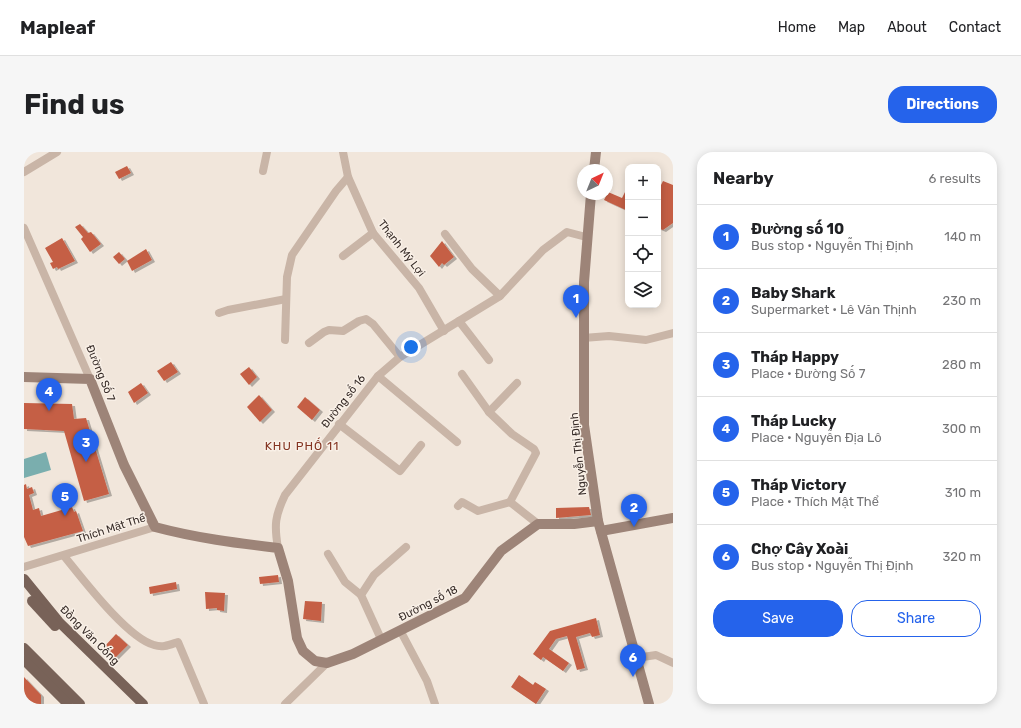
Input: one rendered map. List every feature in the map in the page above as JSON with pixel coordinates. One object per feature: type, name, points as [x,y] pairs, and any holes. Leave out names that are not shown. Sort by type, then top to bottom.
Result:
[{"type":"main road","name":"Đồng Văn Cống","points":[[24,579],[59,622],[143,704]]},
{"type":"main road","name":"Đồng Văn Cống","points":[[24,591],[44,616],[135,704]]},
{"type":"main road","points":[[24,648],[80,704]]},
{"type":"main road","points":[[24,660],[68,704]]},
{"type":"street","points":[[24,172],[57,152]]},
{"type":"street","points":[[263,172],[267,152]]},
{"type":"street","name":"Thạnh Mỹ Lợi","points":[[343,152],[348,177],[373,233],[419,288],[444,331]]},
{"type":"street","points":[[595,164],[596,152]]},
{"type":"street","points":[[285,340],[287,277],[292,255],[348,177]]},
{"type":"street","name":"Nguyễn Thị Định","points":[[590,200],[586,237],[583,338],[584,425],[599,526],[649,704]]},
{"type":"street","name":"Đường Số 7","points":[[24,228],[90,379],[124,465],[155,527]]},
{"type":"street","name":"Đường số 16","points":[[327,663],[315,661],[302,652],[297,638],[288,581],[278,548],[274,528],[276,513],[285,495],[378,376],[400,358],[500,296],[531,261],[567,232],[586,237]]},
{"type":"street","points":[[343,256],[373,233]]},
{"type":"street","points":[[445,234],[472,269],[500,296]]},
{"type":"street","points":[[219,314],[228,310],[286,299]]},
{"type":"street","points":[[309,344],[324,332],[329,330],[343,331],[359,321],[366,319],[373,324],[400,358]]},
{"type":"street","points":[[459,321],[489,360]]},
{"type":"street","points":[[583,338],[609,336],[646,340],[673,333]]},
{"type":"street","points":[[458,506],[462,502],[478,511],[510,502],[536,453],[536,451],[512,434],[489,412],[462,374]]},
{"type":"street","points":[[378,376],[457,442]]},
{"type":"street","points":[[24,377],[90,379]]},
{"type":"street","points":[[489,412],[517,383]]},
{"type":"street","points":[[339,424],[400,471],[421,445]]},
{"type":"street","points":[[510,502],[538,524],[599,526],[673,518]]},
{"type":"street","name":"Đường số 18","points":[[285,704],[327,663],[353,654],[465,598],[501,551],[538,524]]},
{"type":"street","name":"Thích Mật Thể","points":[[24,567],[155,527],[225,542],[278,548]]},
{"type":"street","points":[[361,595],[374,575],[406,547]]},
{"type":"street","points":[[328,554],[345,582],[361,595],[381,639]]},
{"type":"street","points":[[64,556],[117,618],[138,637],[153,645],[165,646],[178,642],[204,704]]},
{"type":"street","points":[[400,630],[427,681],[434,704]]},
{"type":"street","points":[[636,658],[656,655],[673,663]]},
{"type":"water","points":[[46,452],[51,470],[24,478],[24,459]]},
{"type":"building","points":[[127,166],[131,173],[119,179],[115,172]]},
{"type":"building","points":[[663,181],[673,185],[673,223],[663,230],[661,229],[661,185]]},
{"type":"building","points":[[625,192],[625,210],[604,200],[613,200],[613,194],[622,198]]},
{"type":"building","points":[[80,224],[88,233],[91,232],[101,244],[90,252],[81,239],[83,237],[75,227]]},
{"type":"building","points":[[62,238],[75,261],[58,269],[57,267],[53,269],[50,263],[53,262],[45,248]]},
{"type":"building","points":[[442,241],[454,257],[444,265],[442,263],[439,267],[430,256]]},
{"type":"building","points":[[146,249],[152,260],[132,271],[127,261]]},
{"type":"building","points":[[119,252],[125,259],[119,264],[113,257]]},
{"type":"building","points":[[171,362],[178,372],[164,381],[157,371]]},
{"type":"building","points":[[249,367],[257,377],[249,385],[240,374]]},
{"type":"building","points":[[141,383],[148,393],[134,403],[128,392]]},
{"type":"building","points":[[259,395],[272,410],[260,422],[247,407]]},
{"type":"building","points":[[305,397],[320,410],[312,420],[297,407]]},
{"type":"building","points":[[24,403],[72,404],[74,419],[86,418],[109,494],[84,501],[64,431],[24,429]]},
{"type":"building","points":[[26,484],[27,489],[32,487],[34,493],[29,495],[33,510],[39,508],[41,516],[72,507],[74,512],[76,511],[83,531],[28,546],[24,537],[24,485]]},
{"type":"building","points":[[589,507],[591,515],[556,518],[556,508]]},
{"type":"building","points":[[278,575],[279,582],[260,584],[259,577]]},
{"type":"building","points":[[176,582],[177,589],[150,594],[149,587]]},
{"type":"building","points":[[205,592],[225,593],[224,611],[217,610],[217,608],[206,609]]},
{"type":"building","points":[[305,601],[322,602],[321,621],[303,619]]},
{"type":"building","points":[[596,618],[600,635],[592,637],[590,633],[576,637],[585,668],[577,670],[567,636],[556,639],[549,649],[569,663],[563,671],[543,657],[541,660],[533,654],[550,631]]},
{"type":"building","points":[[116,634],[128,645],[115,658],[104,647]]},
{"type":"building","points":[[519,675],[533,685],[535,682],[546,689],[536,704],[511,687]]},
{"type":"building","points":[[24,677],[41,695],[41,704],[24,704]]},
{"type":"place","name":"Đường số 10","points":[[576,318]]},
{"type":"place","name":"Tháp Lucky","points":[[49,411]]},
{"type":"place","name":"Tháp Happy","points":[[86,462]]},
{"type":"place","name":"Tháp Victory","points":[[65,516]]},
{"type":"place","name":"Baby Shark","points":[[634,527]]},
{"type":"place","name":"Chợ Cây Xoài","points":[[633,677]]},
{"type":"district","name":"KHU PHỐ 11","points":[[302,446]]}]
